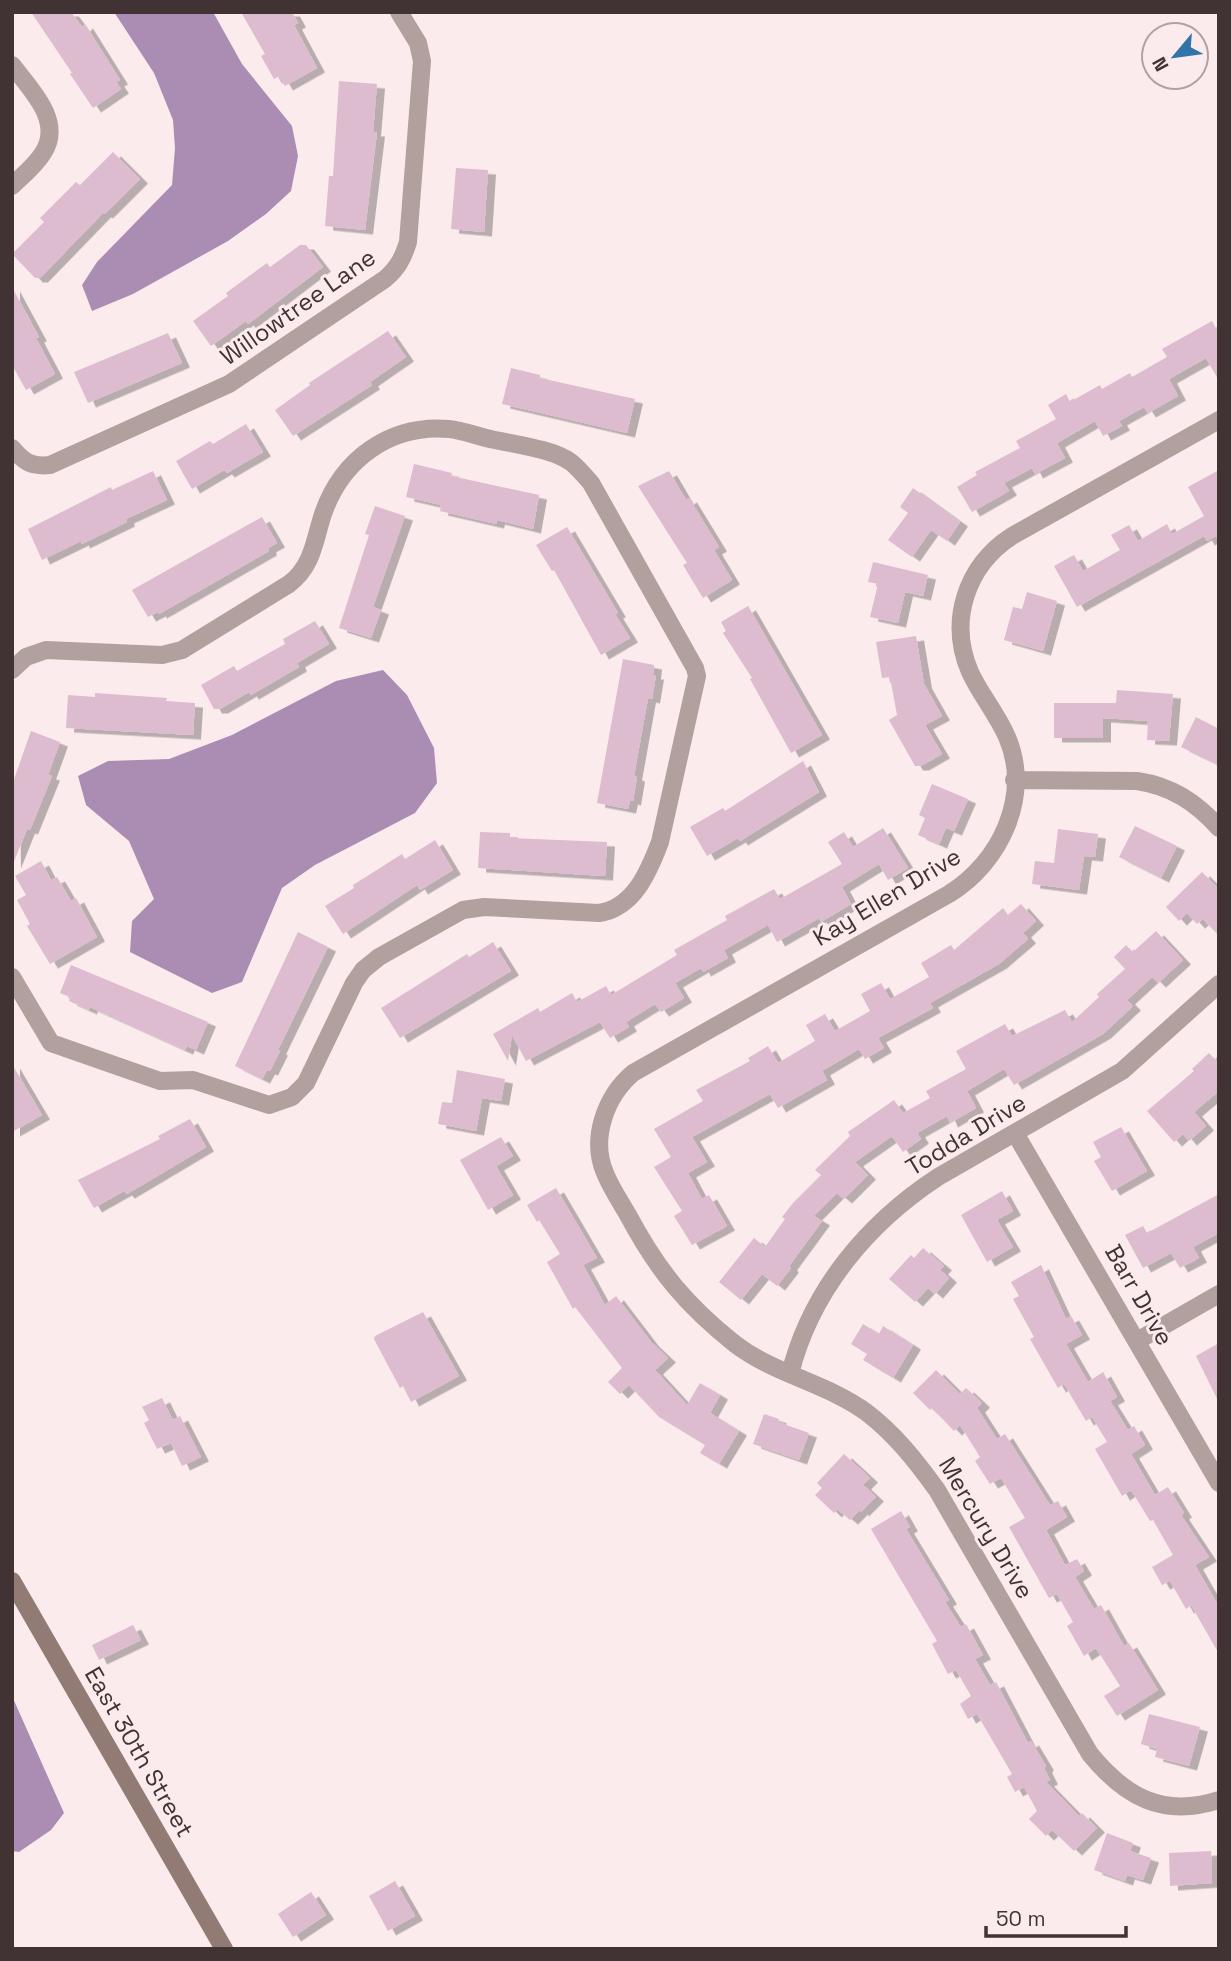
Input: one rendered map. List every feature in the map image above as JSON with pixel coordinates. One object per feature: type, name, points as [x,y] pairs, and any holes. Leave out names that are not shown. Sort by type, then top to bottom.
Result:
[{"type":"main road","name":"East 30th Street","points":[[12,1581],[224,1949]]},
{"type":"street","name":"Willowtree Lane","points":[[18,454],[34,466],[55,464],[223,388],[396,270],[408,242],[422,61],[418,43],[399,12]]},
{"type":"street","points":[[12,65],[48,117],[49,138],[42,156],[12,186]]},
{"type":"street","name":"Kay Ellen Drive","points":[[603,1123],[607,1107],[618,1089],[639,1069],[937,901],[971,878],[995,851],[1012,810],[1014,780],[1007,737],[970,672],[960,639],[964,596],[975,572],[992,552],[1012,536],[1219,420]]},
{"type":"street","points":[[12,670],[26,657],[46,650],[162,655],[182,650],[299,576],[309,562],[332,492],[346,471],[365,452],[404,433],[438,429],[455,430],[552,454],[572,463],[591,483],[696,673],[696,686],[660,842],[632,896],[617,908],[599,913],[472,908],[448,917],[379,957],[363,970],[354,983],[306,1083],[288,1100],[269,1105],[192,1080],[160,1081],[51,1043],[12,977]]},
{"type":"street","points":[[1014,780],[1137,781],[1154,784],[1179,793],[1194,803],[1219,828]]},
{"type":"street","name":"Todda Drive","points":[[790,1374],[815,1309],[842,1265],[870,1231],[916,1192],[1122,1071],[1219,984]]},
{"type":"street","name":"Mercury Drive","points":[[603,1123],[600,1148],[605,1173],[655,1262],[688,1304],[708,1322],[750,1353],[838,1395],[868,1413],[917,1461],[937,1490],[1090,1754],[1116,1783],[1131,1793],[1164,1805],[1190,1806],[1219,1800]]},
{"type":"street","name":"Barr Drive","points":[[1015,1133],[1219,1483]]},
{"type":"street","points":[[1137,1341],[1219,1294]]},
{"type":"shaded area","points":[[114,12],[213,12],[242,64],[292,126],[298,156],[291,191],[266,214],[228,241],[133,294],[92,311],[82,285],[97,262],[172,185],[175,148],[173,120],[154,73]]},
{"type":"shaded area","points":[[383,670],[407,695],[434,748],[437,783],[415,813],[315,865],[282,888],[242,982],[212,993],[130,952],[132,921],[154,899],[129,841],[86,805],[78,776],[108,761],[169,759],[232,735],[336,681]]},
{"type":"shaded area","points":[[12,1696],[64,1813],[51,1830],[19,1852],[12,1851]]},
{"type":"building","points":[[31,12],[71,12],[82,27],[85,24],[120,80],[116,82],[121,89],[93,108]]},
{"type":"building","points":[[241,12],[292,12],[298,23],[294,25],[317,68],[285,86],[279,76],[274,79],[261,56],[265,54]]},
{"type":"building","points":[[339,81],[377,84],[373,132],[377,132],[365,230],[325,226],[329,176],[333,176]]},
{"type":"building","points":[[113,152],[140,179],[40,278],[35,278],[12,254],[44,222],[40,218],[76,182],[80,185]]},
{"type":"building","points":[[456,168],[488,170],[484,232],[451,229]]},
{"type":"building","points":[[300,245],[306,245],[323,267],[248,324],[246,321],[211,346],[193,321],[267,263],[270,267]]},
{"type":"building","points":[[12,287],[55,374],[26,390],[12,365]]},
{"type":"building","points":[[1212,321],[1219,334],[1219,381],[1206,358],[1169,379],[1178,396],[1148,413],[1144,407],[1119,421],[1122,426],[1103,436],[1095,421],[1057,443],[1065,458],[1035,474],[1032,468],[1004,483],[1009,491],[972,512],[957,487],[977,475],[975,472],[1020,448],[1016,441],[1056,419],[1048,405],[1066,394],[1070,402],[1100,385],[1102,389],[1130,373],[1132,377],[1167,357],[1162,349]]},
{"type":"building","points":[[388,331],[406,357],[370,382],[372,385],[293,436],[275,410],[310,385],[309,383]]},
{"type":"building","points":[[168,333],[182,363],[88,403],[74,372]]},
{"type":"building","points":[[511,368],[540,375],[540,378],[635,399],[627,433],[502,404]]},
{"type":"building","points":[[246,424],[263,452],[192,489],[176,461],[210,441],[213,444]]},
{"type":"building","points":[[414,464],[452,473],[451,476],[539,495],[533,529],[497,520],[496,524],[440,511],[441,505],[406,497]]},
{"type":"building","points":[[1219,470],[1219,541],[1216,536],[1207,541],[1204,536],[1077,607],[1054,566],[1074,555],[1083,571],[1120,550],[1111,535],[1129,525],[1138,541],[1167,524],[1172,534],[1204,516],[1188,487]]},
{"type":"building","points":[[153,471],[167,500],[82,544],[81,541],[42,560],[28,529],[111,487],[112,490]]},
{"type":"building","points":[[669,471],[719,547],[714,550],[732,580],[703,598],[683,565],[687,563],[638,486]]},
{"type":"building","points":[[913,488],[960,522],[947,541],[931,530],[912,557],[888,540],[908,513],[900,507]]},
{"type":"building","points":[[375,506],[405,516],[373,607],[381,610],[371,638],[339,628],[369,535],[365,534]]},
{"type":"building","points":[[262,517],[277,543],[268,548],[269,551],[159,614],[158,612],[148,617],[132,590]]},
{"type":"building","points":[[567,527],[630,638],[601,655],[554,570],[552,571],[536,545]]},
{"type":"building","points":[[873,562],[928,575],[923,596],[905,592],[898,623],[870,617],[878,584],[868,582]]},
{"type":"building","points":[[1027,592],[1057,601],[1043,651],[1004,640],[1013,607],[1022,609]]},
{"type":"building","points":[[748,606],[822,735],[791,753],[750,679],[752,678],[723,633],[726,631],[721,622]]},
{"type":"building","points":[[315,621],[329,644],[297,663],[299,667],[251,695],[249,692],[220,709],[214,709],[201,685],[234,666],[237,671],[285,644],[283,639]]},
{"type":"building","points":[[916,636],[924,684],[942,716],[925,725],[942,754],[921,766],[915,766],[889,720],[897,715],[890,677],[882,678],[876,642]]},
{"type":"building","points":[[623,659],[654,665],[653,675],[656,675],[652,699],[648,698],[634,776],[637,777],[633,801],[630,800],[628,809],[597,803]]},
{"type":"building","points":[[1117,690],[1173,694],[1169,741],[1147,740],[1148,721],[1103,718],[1103,738],[1054,738],[1054,703],[1116,703]]},
{"type":"building","points":[[95,693],[167,698],[166,701],[195,703],[193,735],[66,728],[68,695],[95,697]]},
{"type":"building","points":[[1196,717],[1219,729],[1219,765],[1181,747]]},
{"type":"building","points":[[31,731],[60,742],[48,775],[52,776],[13,864],[12,785]]},
{"type":"building","points":[[803,761],[819,792],[740,841],[738,838],[707,856],[690,827],[723,808],[725,811]]},
{"type":"building","points":[[932,784],[968,799],[954,831],[946,828],[939,844],[918,835],[925,818],[919,815]]},
{"type":"building","points":[[1135,826],[1177,846],[1161,878],[1119,857]]},
{"type":"building","points":[[883,828],[908,868],[888,880],[879,864],[842,887],[851,904],[821,922],[819,918],[777,942],[768,925],[724,950],[728,958],[703,972],[701,968],[675,983],[684,998],[661,1012],[655,1004],[626,1022],[629,1027],[610,1038],[600,1022],[526,1061],[512,1035],[508,1061],[493,1034],[538,1008],[540,1012],[572,993],[577,1002],[606,986],[611,995],[677,955],[674,950],[727,920],[725,916],[774,889],[780,899],[842,864],[828,842],[844,832],[853,847]]},
{"type":"building","points":[[1058,829],[1098,834],[1095,857],[1084,856],[1079,890],[1032,884],[1035,861],[1054,863]]},
{"type":"building","points":[[480,832],[510,833],[510,838],[607,842],[605,876],[478,868]]},
{"type":"building","points":[[435,840],[453,870],[420,890],[417,885],[343,934],[325,906],[402,854],[405,859]]},
{"type":"building","points":[[41,861],[51,880],[57,877],[71,901],[76,898],[97,937],[50,964],[27,926],[30,924],[17,900],[26,895],[15,876]]},
{"type":"building","points":[[1202,872],[1219,889],[1219,936],[1203,919],[1197,924],[1187,913],[1179,921],[1166,907]]},
{"type":"building","points":[[1021,904],[1036,921],[1023,933],[1028,939],[999,964],[930,1003],[933,1008],[878,1038],[884,1048],[865,1059],[859,1049],[822,1071],[827,1080],[778,1108],[770,1094],[692,1137],[707,1162],[688,1173],[702,1199],[709,1195],[727,1226],[692,1245],[674,1216],[682,1211],[654,1167],[671,1157],[654,1129],[703,1101],[696,1090],[750,1061],[748,1058],[768,1046],[778,1063],[815,1041],[806,1025],[825,1014],[835,1031],[870,1011],[861,994],[881,983],[890,999],[929,977],[921,963],[951,945],[954,950],[1003,908],[1008,915]]},
{"type":"building","points":[[1156,931],[1183,960],[1158,983],[1152,977],[1127,1000],[1133,1006],[1103,1034],[1014,1085],[1004,1069],[967,1091],[976,1108],[950,1123],[947,1116],[917,1133],[921,1139],[903,1152],[892,1136],[855,1162],[868,1175],[844,1199],[837,1193],[814,1216],[822,1221],[777,1286],[762,1274],[741,1300],[719,1282],[754,1238],[765,1247],[785,1219],[782,1217],[821,1175],[815,1170],[850,1136],[848,1132],[894,1100],[903,1113],[930,1098],[926,1091],[966,1069],[956,1051],[1005,1024],[1012,1036],[1065,1010],[1072,1022],[1099,997],[1097,994],[1125,969],[1114,957],[1126,945],[1133,952]]},
{"type":"building","points":[[298,932],[328,947],[270,1071],[267,1070],[262,1079],[235,1066]]},
{"type":"building","points":[[493,942],[511,971],[400,1038],[381,1008],[467,954],[469,957]]},
{"type":"building","points":[[71,965],[208,1022],[196,1050],[187,1046],[185,1050],[90,1007],[89,1010],[69,1001],[70,997],[60,993]]},
{"type":"building","points":[[1209,1053],[1219,1063],[1219,1091],[1194,1112],[1206,1126],[1189,1141],[1183,1134],[1174,1142],[1147,1111],[1194,1071],[1192,1069]]},
{"type":"building","points":[[12,1064],[42,1115],[12,1132]]},
{"type":"building","points":[[457,1070],[505,1079],[501,1101],[482,1098],[476,1131],[438,1124],[442,1102],[452,1103]]},
{"type":"building","points":[[190,1119],[206,1147],[127,1194],[124,1191],[94,1208],[78,1180],[160,1139],[158,1136]]},
{"type":"building","points":[[1121,1127],[1147,1171],[1112,1191],[1094,1161],[1101,1157],[1093,1142]]},
{"type":"building","points":[[501,1137],[513,1156],[496,1166],[513,1195],[488,1210],[460,1160]]},
{"type":"building","points":[[556,1188],[597,1258],[583,1265],[605,1305],[616,1296],[651,1342],[668,1358],[655,1370],[687,1405],[700,1383],[720,1395],[710,1413],[739,1431],[719,1464],[700,1453],[705,1445],[659,1417],[629,1385],[620,1394],[608,1382],[622,1368],[575,1307],[573,1309],[547,1262],[560,1254],[527,1205]]},
{"type":"building","points":[[1002,1191],[1013,1211],[997,1220],[1013,1247],[987,1262],[961,1215]]},
{"type":"building","points":[[1219,1194],[1219,1233],[1193,1247],[1199,1258],[1180,1268],[1171,1253],[1143,1268],[1125,1235],[1143,1226],[1147,1233]]},
{"type":"building","points":[[923,1248],[944,1266],[940,1270],[949,1278],[935,1294],[928,1288],[915,1302],[889,1279],[911,1255],[914,1258]]},
{"type":"building","points":[[1041,1265],[1066,1319],[1071,1316],[1082,1335],[1066,1344],[1088,1382],[1103,1372],[1117,1397],[1110,1401],[1128,1430],[1134,1426],[1145,1445],[1131,1454],[1155,1495],[1168,1487],[1184,1513],[1181,1515],[1209,1557],[1195,1565],[1219,1607],[1219,1654],[1191,1605],[1186,1609],[1170,1581],[1162,1585],[1152,1567],[1173,1555],[1153,1520],[1150,1521],[1131,1490],[1122,1496],[1095,1449],[1107,1442],[1092,1417],[1086,1421],[1064,1384],[1058,1388],[1030,1339],[1034,1337],[1013,1299],[1019,1296],[1011,1282]]},
{"type":"building","points":[[423,1312],[459,1376],[411,1402],[403,1386],[400,1388],[374,1339],[375,1336]]},
{"type":"building","points":[[863,1324],[879,1334],[883,1326],[913,1345],[893,1378],[863,1360],[867,1354],[851,1344]]},
{"type":"building","points":[[1219,1343],[1219,1403],[1196,1356]]},
{"type":"building","points":[[936,1370],[960,1394],[966,1388],[982,1403],[977,1408],[997,1439],[1005,1434],[1050,1505],[1058,1501],[1067,1517],[1046,1530],[1065,1565],[1077,1559],[1084,1571],[1075,1577],[1094,1609],[1101,1605],[1124,1646],[1129,1643],[1158,1690],[1117,1716],[1104,1696],[1120,1686],[1096,1648],[1084,1656],[1067,1626],[1073,1622],[1057,1594],[1049,1598],[1009,1527],[1025,1518],[1001,1478],[990,1484],[975,1461],[980,1457],[960,1425],[954,1431],[913,1393]]},
{"type":"building","points":[[162,1398],[173,1420],[180,1416],[201,1457],[182,1466],[171,1443],[157,1449],[144,1423],[149,1420],[142,1407]]},
{"type":"building","points":[[764,1414],[809,1433],[799,1460],[753,1444]]},
{"type":"building","points":[[844,1454],[870,1478],[863,1485],[876,1497],[850,1520],[837,1509],[834,1513],[815,1495],[822,1488],[817,1483]]},
{"type":"building","points":[[901,1511],[910,1527],[906,1529],[949,1600],[945,1602],[961,1627],[966,1624],[983,1655],[975,1659],[990,1685],[996,1682],[1028,1743],[1031,1741],[1046,1766],[1044,1768],[1050,1780],[1046,1782],[1079,1816],[1082,1813],[1097,1828],[1074,1851],[1052,1830],[1046,1836],[1029,1819],[1037,1811],[1024,1787],[1015,1792],[1007,1777],[1012,1774],[977,1714],[968,1719],[960,1704],[971,1696],[956,1670],[948,1674],[932,1644],[937,1641],[871,1529]]},
{"type":"building","points":[[133,1625],[141,1640],[99,1660],[92,1645]]},
{"type":"building","points":[[1149,1714],[1200,1727],[1189,1766],[1155,1757],[1157,1749],[1141,1744]]},
{"type":"building","points":[[1107,1833],[1133,1843],[1130,1851],[1151,1858],[1143,1880],[1127,1875],[1125,1881],[1094,1870]]},
{"type":"building","points":[[1211,1851],[1212,1883],[1170,1886],[1169,1853]]},
{"type":"building","points":[[395,1881],[415,1916],[388,1931],[369,1896]]},
{"type":"building","points":[[311,1892],[326,1915],[293,1937],[278,1914]]}]
